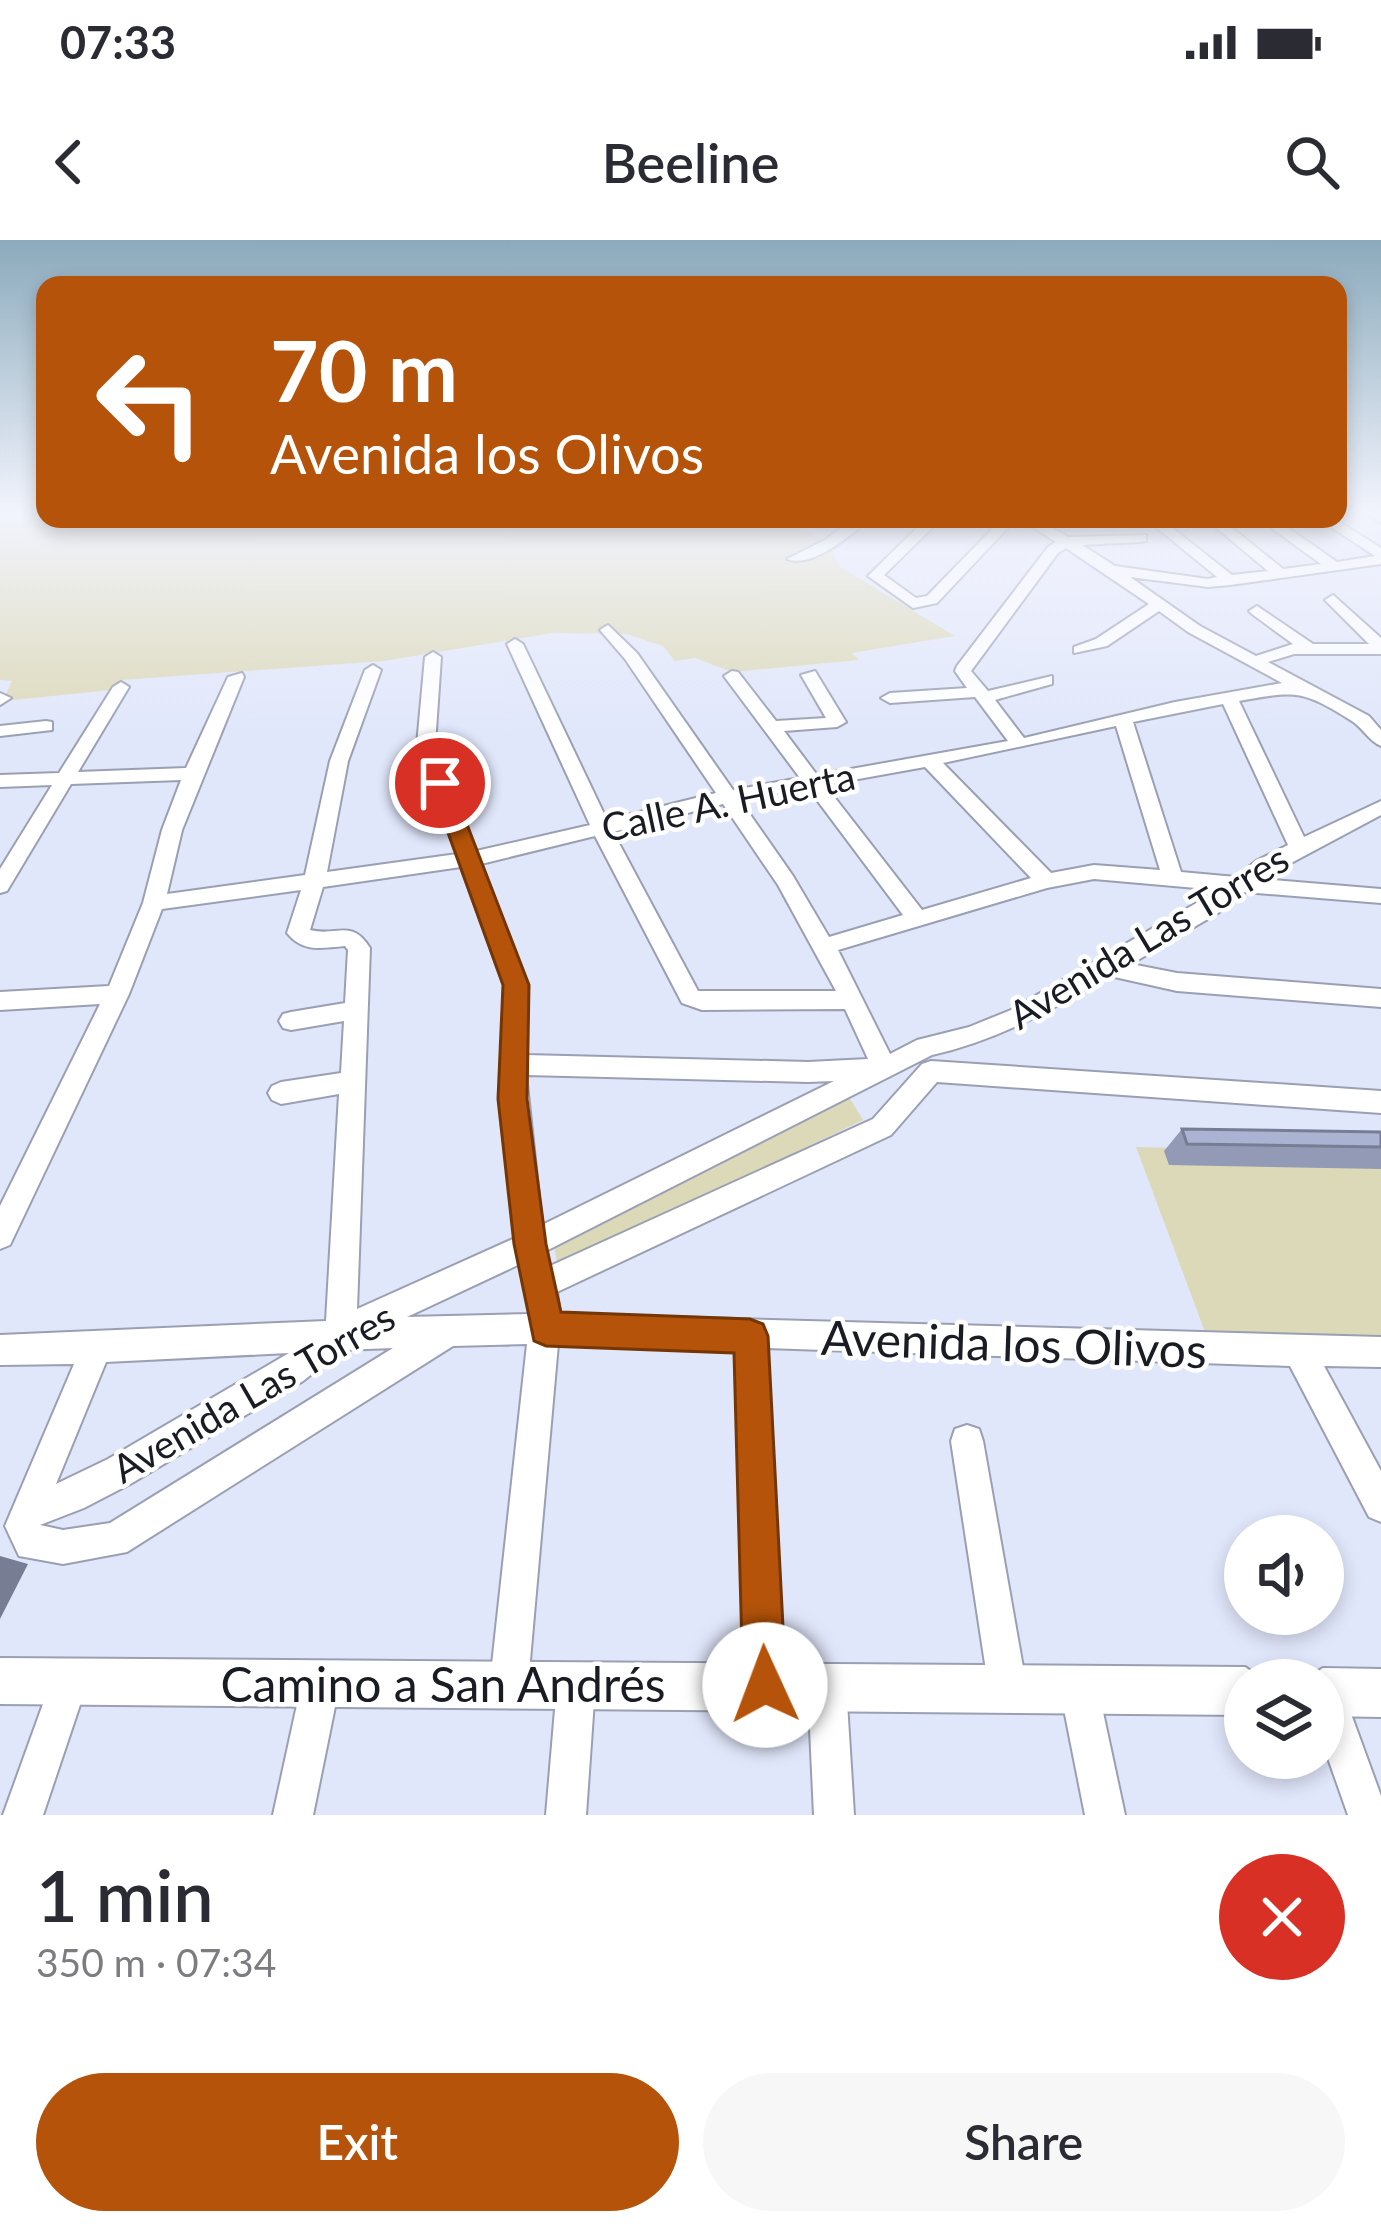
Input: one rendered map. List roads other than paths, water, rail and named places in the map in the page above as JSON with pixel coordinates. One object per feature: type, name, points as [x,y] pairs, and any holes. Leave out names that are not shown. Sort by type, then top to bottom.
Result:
[{"type":"street","points":[[891,588],[920,604],[932,601],[945,588]]},
{"type":"street","points":[[1020,744],[981,695],[965,666],[1023,588]]},
{"type":"street","points":[[1134,588],[1158,606],[1363,720],[1381,741]]},
{"type":"street","points":[[1334,600],[1381,648]]},
{"type":"street","points":[[1080,650],[1102,644],[1133,614],[1158,606]]},
{"type":"street","points":[[1257,611],[1308,648]]},
{"type":"street","points":[[513,1065],[808,1072],[885,1069],[825,946],[786,881],[631,656],[608,630]]},
{"type":"street","points":[[514,644],[601,828],[690,997],[702,1001],[852,1000]]},
{"type":"street","points":[[1255,661],[1308,648],[1381,648]]},
{"type":"street","points":[[433,657],[424,738],[516,985],[513,1065],[530,1244],[542,1284],[546,1329],[509,1683]]},
{"type":"street","points":[[341,1332],[358,943],[346,937],[310,941],[298,937],[339,760],[373,670]]},
{"type":"street","points":[[772,727],[837,722],[809,675]]},
{"type":"street","points":[[732,676],[917,919]]},
{"type":"street","points":[[0,1236],[117,994],[154,903],[172,830],[193,774],[236,677]]},
{"type":"street","points":[[890,698],[981,695],[1046,680]]},
{"type":"street","name":"Calle A. Huerta","points":[[154,903],[470,859],[813,778],[1020,744],[1300,685]]},
{"type":"street","points":[[0,886],[121,686]]},
{"type":"street","points":[[1231,699],[1298,846]]},
{"type":"street","points":[[1123,719],[1172,877]]},
{"type":"street","points":[[0,731],[46,727]]},
{"type":"street","points":[[929,760],[1046,881]]},
{"type":"street","points":[[3,784],[65,777],[193,774]]},
{"type":"street","name":"Avenida Las Torres","points":[[447,1331],[115,1540],[63,1547],[31,1544],[22,1526],[28,1510],[72,1496],[120,1471],[292,1370],[341,1332],[940,1041],[1002,1025],[1210,908],[1237,884],[1298,846],[1381,807]]},
{"type":"street","points":[[825,946],[1046,881],[1094,872],[1381,896]]},
{"type":"street","points":[[1102,966],[1177,982],[1381,998]]},
{"type":"street","points":[[0,1001],[117,994]]},
{"type":"street","points":[[291,1021],[355,1010]]},
{"type":"street","points":[[542,1284],[882,1127],[932,1071],[1381,1102]]},
{"type":"street","points":[[281,1093],[350,1082]]},
{"type":"street","name":"Avenida los Olivos","points":[[0,1350],[96,1349],[341,1332],[546,1329],[1381,1352]]},
{"type":"street","points":[[750,1336],[765,1685]]},
{"type":"street","points":[[28,1510],[96,1349]]},
{"type":"street","points":[[1299,1351],[1381,1505]]},
{"type":"street","points":[[967,1441],[1008,1690]]},
{"type":"street","name":"Camino a San Andrés","points":[[0,1681],[1224,1691]]},
{"type":"street","points":[[23,1815],[69,1681]]},
{"type":"street","points":[[293,1815],[321,1682]]},
{"type":"street","points":[[566,1815],[576,1686]]},
{"type":"street","points":[[827,1686],[834,1815]]},
{"type":"street","points":[[1079,1689],[1105,1815]]},
{"type":"street","points":[[1344,1692],[1381,1693]]},
{"type":"street","points":[[1344,1748],[1368,1815]]}]
